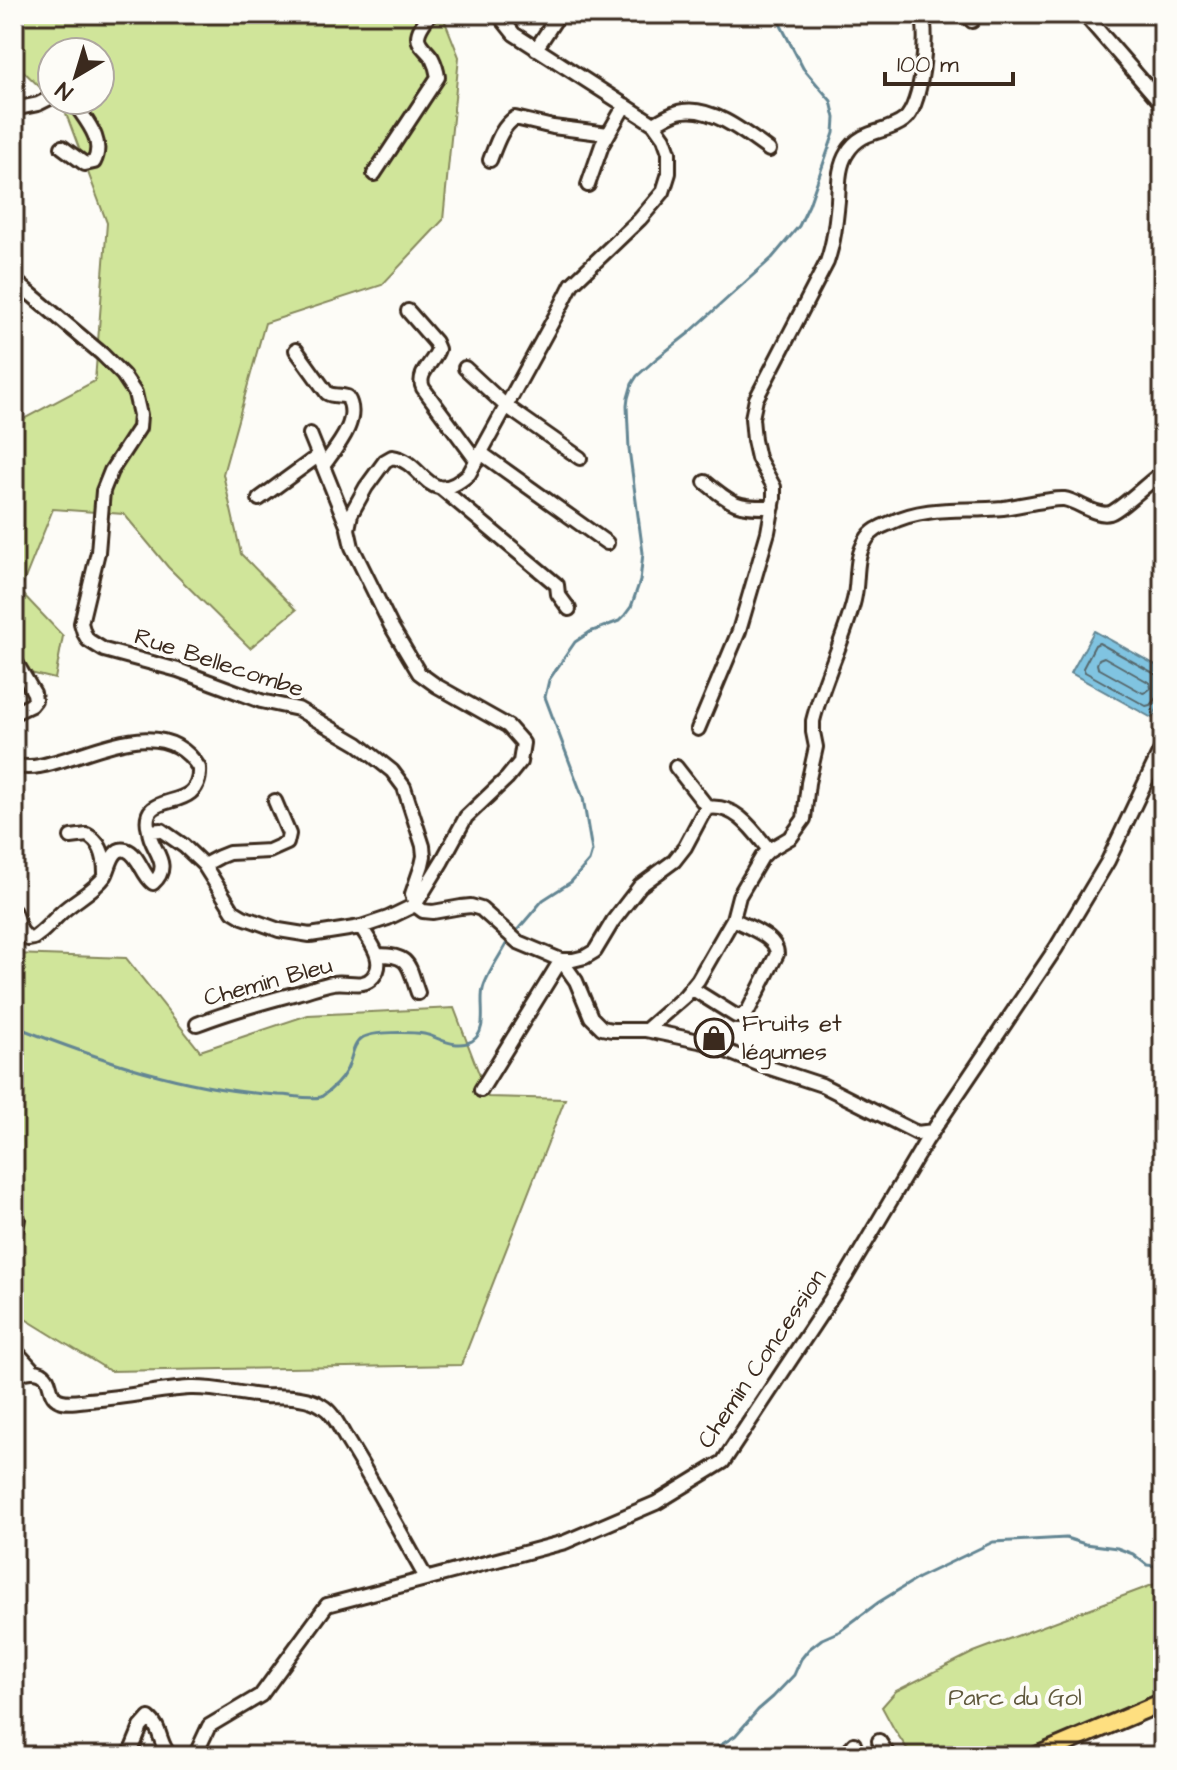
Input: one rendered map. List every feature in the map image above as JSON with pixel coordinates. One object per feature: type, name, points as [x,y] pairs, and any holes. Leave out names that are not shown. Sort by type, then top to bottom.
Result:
[{"type":"main road","points":[[1036,1756],[1163,1702]]},
{"type":"street","points":[[374,174],[438,77],[431,55],[418,38],[430,14]]},
{"type":"street","points":[[441,488],[458,484],[469,474],[572,284],[640,219],[663,192],[669,173],[669,152],[654,124],[514,34],[498,14]]},
{"type":"street","points":[[536,49],[559,14]]},
{"type":"street","points":[[698,729],[739,631],[773,507],[774,487],[758,458],[754,440],[752,418],[756,399],[833,246],[841,167],[847,153],[856,142],[873,132],[903,122],[912,110],[925,50],[922,14]]},
{"type":"street","points":[[1084,14],[1163,105]]},
{"type":"street","points":[[14,109],[36,104]]},
{"type":"street","points":[[588,185],[608,134],[625,105]]},
{"type":"street","points":[[654,124],[679,111],[695,110],[738,127],[769,150]]},
{"type":"street","points":[[62,147],[85,164],[94,162],[98,154],[97,138],[83,116]]},
{"type":"street","points":[[490,160],[502,131],[515,118],[553,127],[608,134]]},
{"type":"street","name":"Rue Bellecombe","points":[[14,280],[123,375],[135,393],[140,415],[139,428],[111,471],[103,491],[98,552],[81,623],[84,633],[104,650],[178,670],[261,701],[298,709],[358,744],[392,771],[404,787],[423,846],[422,865],[412,894],[415,905]]},
{"type":"street","points":[[408,311],[438,349],[436,357],[422,374],[420,381],[423,388],[479,457],[607,543]]},
{"type":"street","points":[[259,499],[320,461],[340,444],[353,410],[347,397],[327,393],[296,350]]},
{"type":"street","points":[[465,368],[506,406],[580,458]]},
{"type":"street","points":[[149,831],[161,830],[184,846],[204,865],[233,911],[243,917],[279,930],[310,935],[361,927],[415,905],[466,817],[520,762],[523,743],[508,726],[419,673],[391,626],[352,547],[348,529],[310,434]]},
{"type":"street","points":[[348,529],[351,514],[366,487],[388,458],[397,457],[441,488],[557,585],[558,594],[569,609]]},
{"type":"street","points":[[646,1030],[691,988],[733,919],[739,896],[762,857],[791,837],[806,814],[808,783],[816,747],[813,721],[855,598],[856,570],[864,542],[875,530],[930,510],[974,510],[1064,499],[1111,513],[1163,472]]},
{"type":"street","points":[[705,482],[737,505],[773,507]]},
{"type":"street","points":[[14,659],[35,700],[14,713]]},
{"type":"street","points":[[14,766],[40,766],[132,739],[157,740],[174,746],[189,755],[199,768],[198,784],[188,796],[156,805],[149,812],[146,821],[151,840],[160,856],[158,880],[153,883],[149,880],[130,851],[118,850],[97,885],[33,938],[24,936],[14,912]]},
{"type":"street","name":"Chemin Concession","points":[[195,1756],[209,1726],[261,1695],[327,1605],[565,1542],[656,1503],[723,1462],[846,1276],[933,1131],[1056,948],[1108,861],[1163,745]]},
{"type":"street","points":[[676,767],[708,808]]},
{"type":"street","points":[[204,865],[229,853],[269,851],[287,843],[289,834],[275,801]]},
{"type":"street","points":[[415,905],[423,911],[433,912],[471,906],[481,909],[518,942],[561,960],[573,960],[595,951],[640,886],[680,854],[708,808],[719,806],[732,812],[745,821],[769,850]]},
{"type":"street","points":[[71,837],[87,835],[95,840],[105,864],[103,878]]},
{"type":"street","points":[[691,988],[736,1016],[748,1011],[778,949],[767,937],[733,919]]},
{"type":"street","points":[[361,927],[378,955],[403,958],[418,993]]},
{"type":"street","name":"Chemin Bleu","points":[[197,1024],[236,1009],[331,983],[366,983],[376,974],[378,955]]},
{"type":"street","points":[[561,960],[576,981],[595,1023],[602,1028],[646,1030],[704,1042],[822,1085],[917,1133],[933,1131]]},
{"type":"street","points":[[481,1090],[561,960]]},
{"type":"street","points":[[14,1213],[18,1219],[14,1232]]},
{"type":"street","points":[[14,1349],[34,1371],[46,1377],[59,1400],[110,1398],[191,1388],[300,1398],[321,1405],[331,1414],[362,1465],[426,1578]]},
{"type":"street","points":[[14,1376],[34,1371]]},
{"type":"street","points":[[129,1756],[141,1727],[149,1718],[155,1723],[166,1752],[171,1756]]},
{"type":"street","points":[[879,1741],[889,1756]]},
{"type":"street","points":[[845,1756],[854,1744]]},
{"type":"green space","points":[[14,14],[442,14],[459,57],[443,220],[382,285],[265,323],[223,474],[241,554],[296,610],[250,648],[168,567],[124,514],[53,509],[20,591],[63,636],[55,679],[14,669],[14,424],[95,381],[107,223],[67,116],[116,116],[116,36],[36,36],[36,83],[14,62]]},
{"type":"green space","points":[[14,954],[126,958],[200,1051],[308,1015],[454,1008],[488,1097],[565,1099],[461,1365],[110,1371],[14,1312]]},
{"type":"green space","name":"Parc du Gol","points":[[1163,1581],[1163,1697],[1023,1756],[912,1756],[882,1707],[896,1691],[974,1652]]},
{"type":"water","points":[[1094,631],[1163,669],[1163,699],[1152,718],[1071,673]]},
{"type":"waterway","points":[[514,934],[543,900],[571,882],[589,861],[592,851],[583,798],[545,697],[549,680],[575,642],[590,632],[619,621],[631,607],[640,581],[643,553],[629,449],[627,406],[632,384],[637,376],[772,258],[799,226],[834,133],[831,101],[803,68],[775,14]]},
{"type":"waterway","points":[[14,1026],[110,1061],[176,1080],[244,1092],[321,1097],[341,1079],[356,1044],[367,1036],[383,1033],[424,1034],[453,1044],[466,1043],[477,1037],[482,1024],[485,983],[509,939]]},
{"type":"waterway","points":[[703,1756],[735,1736],[794,1675],[801,1659],[822,1639],[840,1631],[918,1578],[993,1542],[1066,1538],[1117,1548],[1133,1554],[1147,1565],[1163,1567]]},
{"type":"place","name":"Fruits et légumes","points":[[714,1038]]}]
